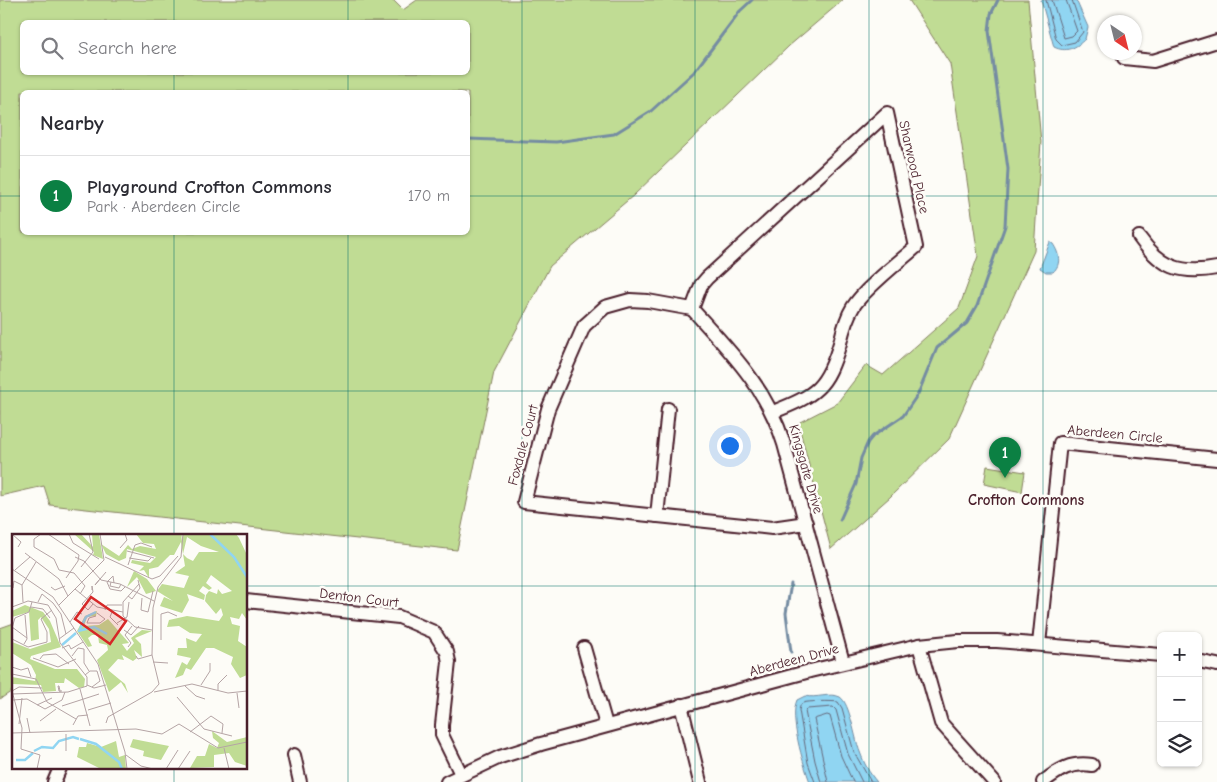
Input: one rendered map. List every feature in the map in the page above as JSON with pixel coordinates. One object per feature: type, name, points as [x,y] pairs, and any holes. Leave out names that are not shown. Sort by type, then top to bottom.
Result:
[{"type":"street","points":[[1142,60],[1153,61],[1217,41]]},
{"type":"street","name":"Sharwood Place","points":[[692,309],[707,278],[887,113],[916,247],[854,305],[846,320],[832,369],[825,382],[802,400],[773,412]]},
{"type":"street","points":[[1139,236],[1148,250],[1165,264],[1191,271],[1217,268]]},
{"type":"street","name":"Foxdale Court","points":[[692,309],[648,301],[630,300],[605,308],[584,326],[548,409],[524,502],[772,528],[806,523]]},
{"type":"street","name":"Kingsgate Drive","points":[[692,309],[752,377],[773,412],[784,444],[843,662]]},
{"type":"street","points":[[657,516],[668,409]]},
{"type":"street","name":"Aberdeen Circle","points":[[1039,644],[1060,443],[1217,459]]},
{"type":"street","name":"Denton Court","points":[[248,601],[399,617],[434,632],[442,641],[449,662],[442,735],[461,774]]},
{"type":"street","name":"Aberdeen Drive","points":[[447,782],[500,756],[606,725],[843,662],[919,645],[997,640],[1157,655]]},
{"type":"street","points":[[919,645],[941,723],[994,782]]},
{"type":"street","points":[[584,648],[606,725]]},
{"type":"street","points":[[1202,655],[1217,655]]},
{"type":"street","points":[[1202,662],[1217,665]]},
{"type":"street","points":[[681,705],[700,782]]},
{"type":"street","points":[[294,755],[300,782]]},
{"type":"street","points":[[1044,782],[1067,766],[1079,763],[1092,765]]},
{"type":"street","points":[[54,782],[59,770]]},
{"type":"green space","points":[[0,0],[393,0],[403,10],[417,0],[843,0],[789,46],[634,195],[550,266],[494,372],[457,550],[50,505],[44,486],[0,496]]},
{"type":"green space","points":[[909,0],[1028,0],[1041,142],[1034,251],[949,439],[890,497],[831,549],[798,423],[837,403],[866,365],[883,375],[959,308],[978,256],[950,64]]},
{"type":"green space","points":[[987,466],[1025,472],[1022,492],[984,484]]},
{"type":"green space","points":[[12,624],[12,691],[0,699],[0,628]]},
{"type":"water","points":[[1041,0],[1076,0],[1088,27],[1085,39],[1071,49],[1063,50],[1054,47]]},
{"type":"water","points":[[1050,242],[1057,251],[1059,262],[1053,272],[1046,272],[1040,268]]},
{"type":"water","points":[[805,696],[836,696],[844,701],[865,764],[877,782],[810,782],[798,741],[795,718],[797,700]]},
{"type":"waterway","points":[[470,139],[556,142],[614,134],[651,111],[694,72],[740,11],[752,0]]},
{"type":"waterway","points":[[840,520],[856,484],[861,458],[868,442],[873,436],[903,416],[918,394],[937,348],[967,323],[977,306],[1005,226],[1008,169],[989,31],[991,14],[998,0]]},
{"type":"waterway","points":[[791,584],[786,613],[791,652]]},
{"type":"place","name":"Playground Crofton Commons","points":[[1005,478]]},
{"type":"district","name":"Crofton Commons","points":[[1026,500]]}]
